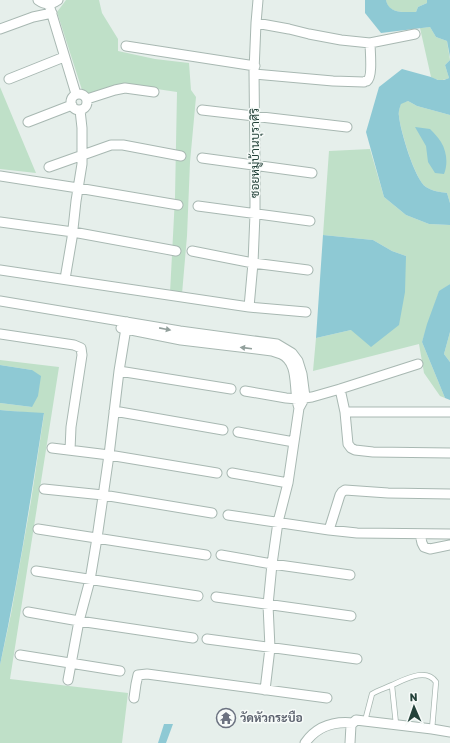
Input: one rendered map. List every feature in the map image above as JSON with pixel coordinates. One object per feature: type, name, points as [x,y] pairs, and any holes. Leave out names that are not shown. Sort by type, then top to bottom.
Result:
[{"type":"street","points":[[38,0],[43,4],[53,3],[58,0]]},
{"type":"street","name":"ซอยหมู่บ้านบุราศิริ","points":[[249,307],[255,214],[254,70],[258,0]]},
{"type":"street","points":[[48,4],[76,94]]},
{"type":"street","points":[[0,29],[33,17],[52,13]]},
{"type":"street","points":[[256,23],[341,40],[370,43],[415,34]]},
{"type":"street","points":[[126,46],[254,70],[333,81],[364,82],[367,81],[370,72],[370,43]]},
{"type":"street","points":[[9,79],[64,57]]},
{"type":"street","points":[[87,99],[125,88],[154,92]]},
{"type":"street","points":[[28,122],[76,107],[85,107],[87,105],[87,99],[82,94],[76,94]]},
{"type":"street","points":[[65,280],[82,164],[82,128],[72,99],[76,94]]},
{"type":"street","points":[[202,110],[347,127]]},
{"type":"street","points":[[48,167],[111,144],[124,145],[181,156]]},
{"type":"street","points":[[202,158],[312,173]]},
{"type":"street","points":[[0,176],[178,205]]},
{"type":"street","points":[[198,206],[310,221]]},
{"type":"street","points":[[0,222],[73,232],[176,251]]},
{"type":"street","points":[[192,251],[253,263],[308,270]]},
{"type":"street","points":[[0,270],[249,307],[306,312]]},
{"type":"street","points":[[0,301],[126,326]]},
{"type":"street","points":[[0,306],[126,326],[180,332],[219,341],[273,348],[281,346],[292,353],[298,361],[302,374],[301,398],[288,483],[278,522],[272,564],[268,605],[270,648],[265,690]]},
{"type":"street","points":[[68,680],[90,580],[97,538],[126,326]]},
{"type":"street","points":[[0,334],[74,345],[81,348],[82,355],[71,427],[70,450]]},
{"type":"street","points":[[245,391],[286,398],[301,398],[340,389],[418,364]]},
{"type":"street","points":[[119,371],[231,389]]},
{"type":"street","points":[[340,389],[345,412],[348,444],[354,450],[373,452],[450,453]]},
{"type":"street","points":[[114,411],[223,430]]},
{"type":"street","points":[[345,412],[450,412]]},
{"type":"street","points":[[238,432],[294,442]]},
{"type":"street","points":[[52,448],[109,455],[217,473]]},
{"type":"street","points":[[232,473],[288,483]]},
{"type":"street","points":[[44,489],[103,495],[212,513]]},
{"type":"street","points":[[329,530],[340,495],[345,490],[388,493],[450,494]]},
{"type":"street","points":[[228,515],[357,533],[450,534]]},
{"type":"street","points":[[38,529],[206,555]]},
{"type":"street","points":[[420,534],[424,547],[430,549],[450,545]]},
{"type":"street","points":[[221,555],[350,575]]},
{"type":"street","points":[[36,571],[198,596]]},
{"type":"street","points":[[216,597],[351,616]]},
{"type":"street","points":[[28,612],[193,638]]},
{"type":"street","points":[[207,639],[357,659]]},
{"type":"street","points":[[20,655],[120,671]]},
{"type":"street","points":[[134,698],[138,675],[142,674],[327,698]]},
{"type":"street","points":[[305,743],[310,736],[322,727],[335,723],[353,723],[356,720],[450,732]]},
{"type":"street","points":[[350,743],[351,725],[353,723]]},
{"type":"lane","points":[[365,721],[372,694],[417,676],[427,676],[436,682],[432,729]]},
{"type":"lane","points":[[392,686],[396,724]]},
{"type":"green space","points":[[66,0],[99,0],[102,13],[118,39],[118,51],[155,59],[189,63],[191,90],[196,97],[190,162],[187,236],[182,294],[170,293],[175,197],[177,92],[130,85],[89,94],[82,90],[57,12]]},
{"type":"green space","points":[[386,0],[427,0],[427,3],[418,7],[416,12],[402,12],[390,8],[387,5]]},
{"type":"green space","points":[[430,27],[436,37],[447,41],[450,60],[445,65],[449,78],[444,80],[438,80],[431,77],[420,28]]},
{"type":"green space","points":[[0,87],[36,173],[0,169]]},
{"type":"green space","points":[[408,101],[417,106],[450,115],[450,203],[447,193],[426,187],[417,175],[405,142],[399,114],[401,103]]},
{"type":"green space","points":[[370,149],[384,197],[406,215],[429,224],[450,225],[450,284],[439,292],[422,342],[445,398],[440,396],[424,373],[419,344],[313,371],[316,338],[351,330],[406,256],[392,251],[373,240],[323,235],[329,151]]},
{"type":"green space","points":[[450,332],[450,362],[444,354]]},
{"type":"green space","points":[[0,360],[59,367],[10,679],[128,693],[122,743],[0,743],[0,665],[11,614],[31,501],[44,414],[0,410],[0,403],[32,407],[32,370],[0,365]]},
{"type":"water","points":[[365,0],[386,0],[390,8],[394,10],[416,12],[418,7],[427,3],[427,0],[450,0],[450,57],[447,41],[436,37],[430,27],[381,33],[365,13]]},
{"type":"water","points":[[450,60],[450,115],[417,106],[408,101],[401,104],[399,111],[400,123],[405,143],[417,175],[426,187],[447,193],[450,203],[450,225],[429,224],[406,215],[384,197],[366,132],[379,87],[402,69],[438,80],[444,80],[449,78],[445,65]]},
{"type":"water","points":[[415,127],[430,129],[441,142],[445,150],[446,158],[444,174],[435,173],[428,162],[426,146]]},
{"type":"water","points":[[323,235],[373,240],[392,251],[406,256],[405,292],[399,325],[371,347],[351,330],[316,338]]},
{"type":"water","points":[[450,284],[450,332],[444,354],[450,362],[450,400],[445,398],[422,342],[439,291]]},
{"type":"water","points":[[0,365],[32,370],[41,376],[38,396],[32,407],[0,403]]},
{"type":"water","points":[[0,410],[44,413],[7,634],[0,665]]},
{"type":"water","points":[[164,724],[173,724],[166,743],[158,743]]},
{"type":"place","name":"วัดหัวกระบือ","points":[[226,718]]}]
